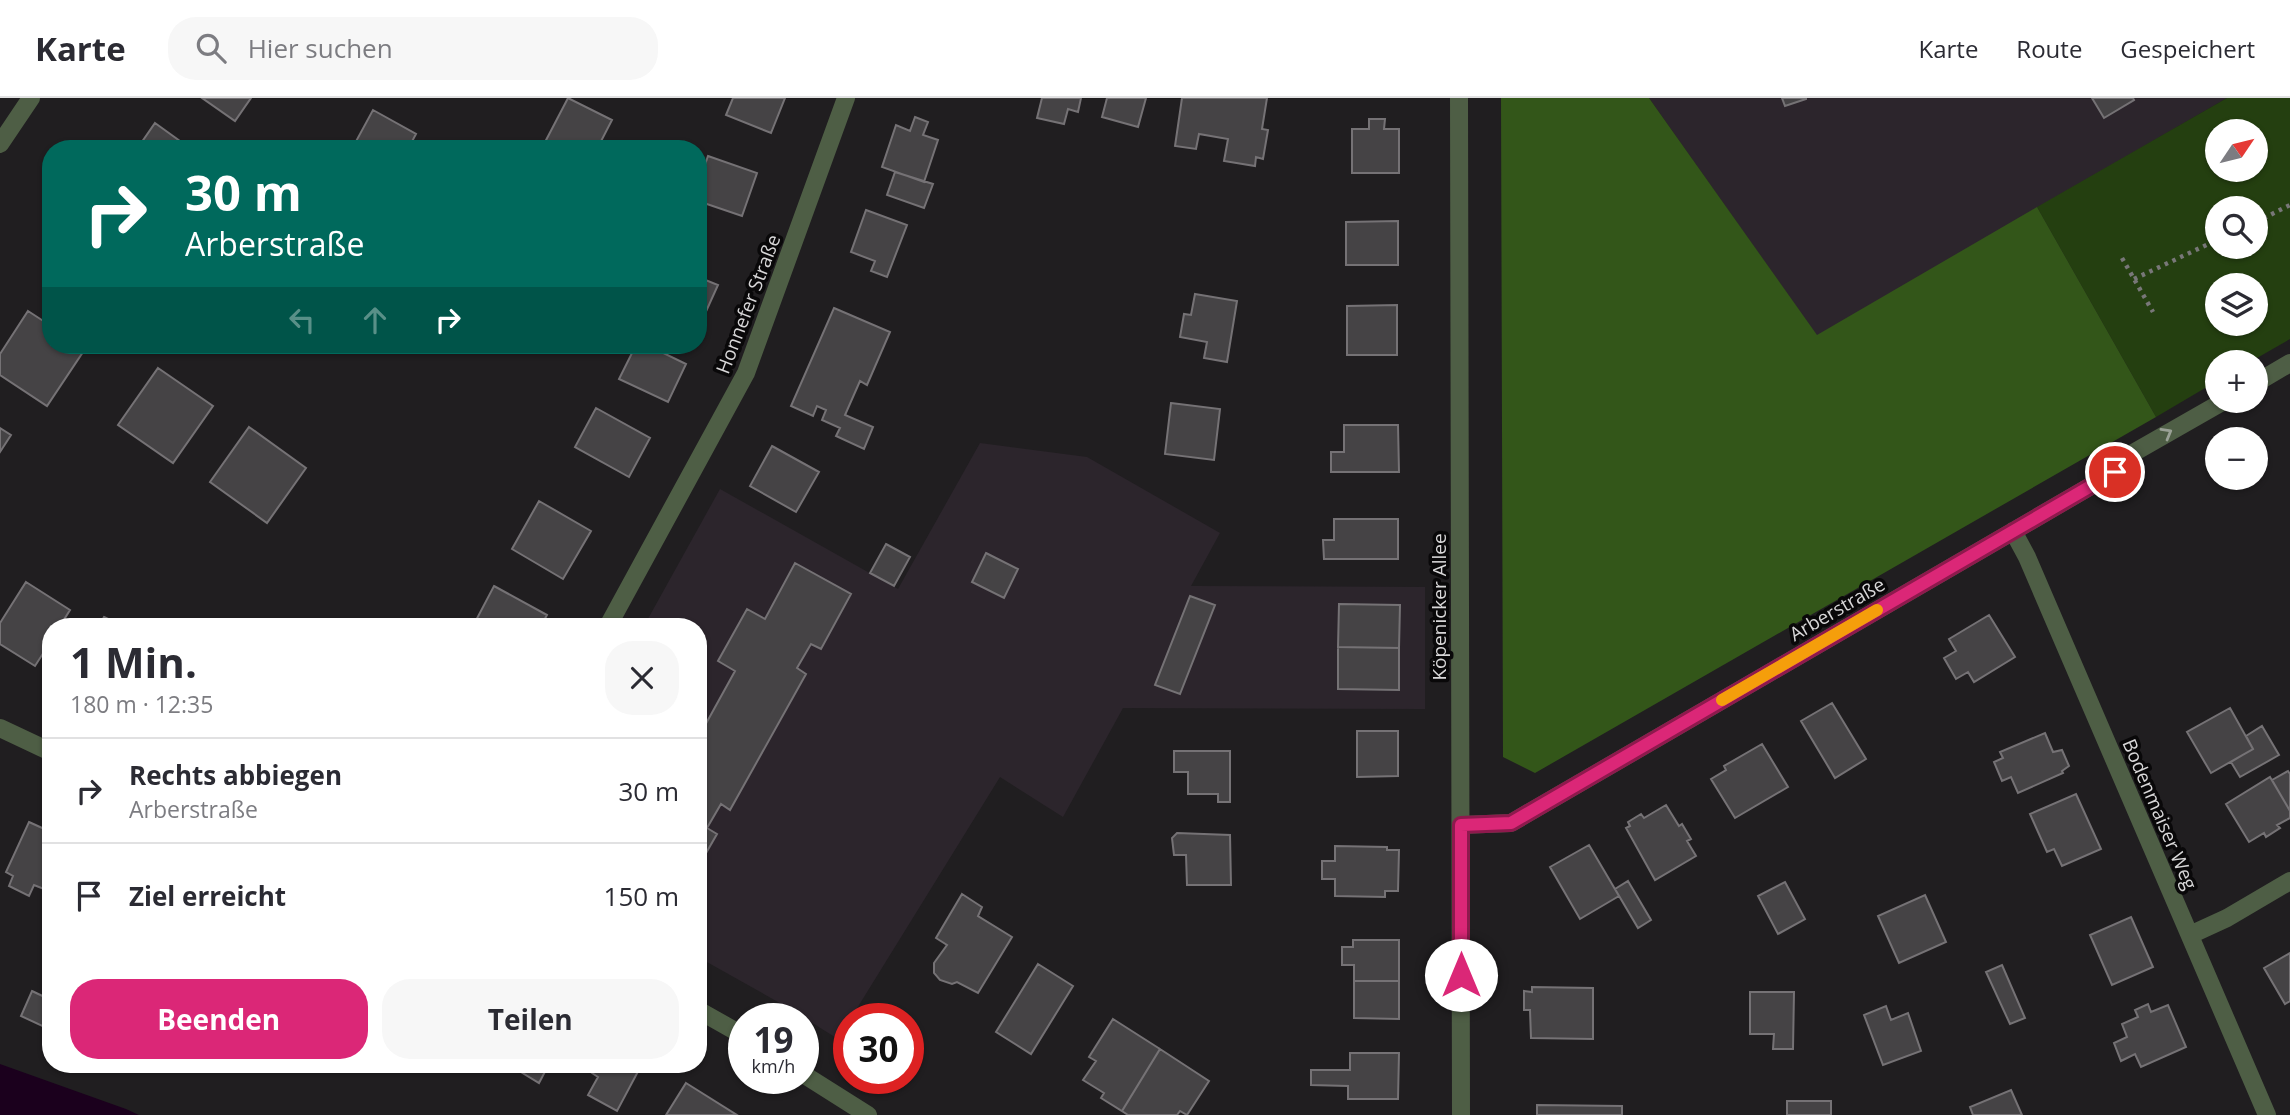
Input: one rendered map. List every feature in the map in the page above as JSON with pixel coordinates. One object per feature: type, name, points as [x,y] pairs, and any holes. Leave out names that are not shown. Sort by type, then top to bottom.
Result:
[{"type":"street","points":[[0,144],[31,98]]},
{"type":"street","name":"Honnefer Straße","points":[[612,618],[746,373],[846,98]]},
{"type":"street","name":"Köpenicker Allee","points":[[1459,98],[1461,1115]]},
{"type":"street","points":[[2268,376],[2290,363]]},
{"type":"street","name":"Arberstraße","points":[[1461,825],[1511,823],[2115,472],[2133,453],[2205,412]]},
{"type":"street","name":"Bodenmaiser Weg","points":[[2013,531],[2027,557],[2267,1115]]},
{"type":"street","points":[[0,728],[42,748]]},
{"type":"street","points":[[2190,935],[2227,918],[2290,881]]},
{"type":"street","points":[[707,1015],[728,1027]]},
{"type":"street","points":[[819,1084],[868,1115]]},
{"type":"path","points":[[2268,216],[2290,205]]},
{"type":"path","points":[[2134,279],[2205,246]]},
{"type":"path","points":[[2122,258],[2153,312]]},
{"type":"shaded area","points":[[1649,98],[2227,98],[1817,336]]},
{"type":"shaded area","points":[[980,443],[1087,457],[1220,533],[1191,586],[1425,587],[1425,709],[1123,708],[1063,817],[1000,777],[860,1003],[833,1003],[833,1036],[819,1027],[819,1003],[780,1003],[707,962],[707,618],[648,618],[720,489],[898,589]]},
{"type":"shaded area","points":[[0,1064],[126,1109],[139,1115],[0,1115]]},
{"type":"green space","points":[[1501,98],[1649,98],[1817,335],[2037,207],[2156,417],[1535,773],[1503,757]]},
{"type":"green space","points":[[2227,98],[2290,98],[2290,339],[2268,352],[2205,350],[2205,388],[2156,417],[2037,207]]},
{"type":"building","points":[[202,98],[251,98],[235,121]]},
{"type":"building","points":[[568,98],[612,120],[602,140],[546,140]]},
{"type":"building","points":[[733,98],[785,98],[771,133],[726,115]]},
{"type":"building","points":[[1042,98],[1081,98],[1078,112],[1068,109],[1064,124],[1037,118]]},
{"type":"building","points":[[1107,98],[1146,98],[1138,127],[1102,117]]},
{"type":"building","points":[[1182,98],[1267,98],[1262,129],[1268,130],[1263,159],[1256,157],[1255,166],[1224,161],[1228,139],[1199,134],[1196,149],[1175,146]]},
{"type":"building","points":[[1782,98],[1806,98],[1806,99],[1785,106]]},
{"type":"building","points":[[2092,98],[2133,98],[2134,100],[2104,118]]},
{"type":"building","points":[[373,110],[416,134],[413,140],[357,140]]},
{"type":"building","points":[[915,117],[928,122],[923,135],[938,140],[924,182],[882,167],[896,125],[910,131]]},
{"type":"building","points":[[1369,119],[1385,119],[1384,129],[1399,129],[1399,173],[1352,173],[1352,129],[1369,129]]},
{"type":"building","points":[[155,123],[179,140],[143,140]]},
{"type":"building","points":[[708,156],[757,173],[742,216],[707,204]]},
{"type":"building","points":[[895,172],[933,184],[924,208],[887,195]]},
{"type":"building","points":[[866,210],[907,225],[887,277],[871,271],[875,261],[851,252]]},
{"type":"building","points":[[1398,221],[1398,265],[1346,265],[1346,222]]},
{"type":"building","points":[[707,281],[718,285],[707,309]]},
{"type":"building","points":[[1195,294],[1237,301],[1227,362],[1204,358],[1207,342],[1180,337],[1184,314],[1191,315]]},
{"type":"building","points":[[1397,305],[1397,355],[1347,355],[1347,306]]},
{"type":"building","points":[[834,308],[890,332],[867,385],[860,381],[845,415],[873,427],[864,449],[836,436],[840,428],[822,420],[826,410],[817,406],[813,416],[791,406]]},
{"type":"building","points":[[28,311],[42,320],[42,354],[82,354],[47,406],[0,375],[0,354]]},
{"type":"building","points":[[632,354],[665,354],[686,364],[668,402],[619,379]]},
{"type":"building","points":[[158,368],[213,406],[173,463],[118,425]]},
{"type":"building","points":[[1171,403],[1220,409],[1214,460],[1165,454]]},
{"type":"building","points":[[596,408],[650,438],[629,477],[575,447]]},
{"type":"building","points":[[1344,425],[1398,425],[1399,472],[1331,472],[1331,452],[1344,452]]},
{"type":"building","points":[[249,427],[306,468],[267,523],[210,482]]},
{"type":"building","points":[[0,428],[11,435],[0,452]]},
{"type":"building","points":[[772,446],[819,472],[796,512],[750,486]]},
{"type":"building","points":[[539,501],[591,531],[563,579],[512,549]]},
{"type":"building","points":[[1334,519],[1398,519],[1398,559],[1324,559],[1323,540],[1334,540]]},
{"type":"building","points":[[886,544],[910,557],[894,586],[870,573]]},
{"type":"building","points":[[986,553],[1018,569],[1004,598],[972,582]]},
{"type":"building","points":[[795,563],[851,594],[821,649],[811,644],[797,668],[806,674],[730,810],[721,804],[707,828],[707,722],[735,671],[718,661],[747,609],[765,619]]},
{"type":"building","points":[[26,582],[70,610],[65,618],[42,618],[42,655],[35,666],[0,644],[0,623]]},
{"type":"building","points":[[494,586],[547,615],[545,618],[477,618]]},
{"type":"building","points":[[1190,596],[1215,605],[1180,694],[1155,685]]},
{"type":"building","points":[[1339,604],[1400,605],[1399,648],[1338,647]]},
{"type":"building","points":[[1989,615],[2015,657],[1974,682],[1968,672],[1956,679],[1944,658],[1956,651],[1949,639]]},
{"type":"building","points":[[1338,647],[1399,648],[1399,690],[1338,689]]},
{"type":"building","points":[[1832,703],[1866,759],[1835,778],[1801,721]]},
{"type":"building","points":[[2230,708],[2253,749],[2211,773],[2187,732]]},
{"type":"building","points":[[2262,726],[2279,755],[2240,777],[2231,762],[2253,749],[2246,736]]},
{"type":"building","points":[[1357,731],[1398,731],[1398,776],[1357,777]]},
{"type":"building","points":[[2045,733],[2053,752],[2062,750],[2069,766],[2063,773],[2018,793],[2011,777],[2002,781],[1994,762],[2003,758],[2000,752]]},
{"type":"building","points":[[1762,744],[1788,787],[1735,818],[1711,779],[1726,770],[1724,766]]},
{"type":"building","points":[[1174,751],[1230,751],[1230,802],[1218,802],[1218,794],[1188,794],[1188,772],[1174,772]]},
{"type":"building","points":[[2288,771],[2290,774],[2290,811],[2272,780]]},
{"type":"building","points":[[2270,777],[2290,811],[2290,818],[2277,825],[2280,828],[2266,837],[2264,833],[2249,842],[2226,804]]},
{"type":"building","points":[[2076,794],[2101,849],[2062,866],[2054,849],[2047,852],[2030,814]]},
{"type":"building","points":[[1666,805],[1691,839],[1687,841],[1696,856],[1655,880],[1626,828],[1630,826],[1628,822],[1641,814],[1644,818]]},
{"type":"building","points":[[29,822],[42,828],[42,888],[34,885],[29,896],[9,886],[13,876],[6,872]]},
{"type":"building","points":[[707,828],[717,834],[707,851]]},
{"type":"building","points":[[1177,833],[1230,835],[1231,885],[1187,885],[1186,855],[1174,855],[1172,838]]},
{"type":"building","points":[[1589,845],[1619,896],[1580,919],[1550,867]]},
{"type":"building","points":[[1335,846],[1387,847],[1387,850],[1399,850],[1398,891],[1385,891],[1385,897],[1335,896],[1335,879],[1322,879],[1322,861],[1335,861]]},
{"type":"building","points":[[1628,881],[1651,920],[1638,928],[1615,889]]},
{"type":"building","points":[[1785,882],[1805,919],[1778,934],[1758,896]]},
{"type":"building","points":[[962,894],[982,907],[978,916],[1012,937],[978,993],[957,982],[952,984],[940,980],[934,973],[934,963],[947,945],[936,938]]},
{"type":"building","points":[[1925,895],[1946,942],[1899,963],[1878,916]]},
{"type":"building","points":[[2131,917],[2153,967],[2112,985],[2090,935]]},
{"type":"building","points":[[1353,940],[1399,940],[1399,981],[1354,981],[1354,965],[1342,965],[1342,947],[1353,947]]},
{"type":"building","points":[[2290,953],[2290,1001],[2285,1004],[2264,968]]},
{"type":"building","points":[[1038,964],[1073,986],[1031,1054],[996,1032]]},
{"type":"building","points":[[2002,965],[2025,1018],[2010,1024],[1986,972]]},
{"type":"building","points":[[1354,981],[1399,981],[1399,1019],[1354,1018]]},
{"type":"building","points":[[1532,987],[1593,988],[1593,1039],[1531,1038],[1530,1010],[1524,1010],[1524,991],[1532,992]]},
{"type":"building","points":[[32,991],[42,996],[42,1026],[21,1016]]},
{"type":"building","points":[[1750,992],[1794,992],[1793,1049],[1773,1049],[1774,1034],[1750,1034]]},
{"type":"building","points":[[2148,1004],[2151,1012],[2168,1005],[2186,1047],[2141,1067],[2135,1054],[2121,1061],[2114,1043],[2127,1037],[2122,1024],[2138,1017],[2135,1010]]},
{"type":"building","points":[[1886,1006],[1891,1020],[1908,1013],[1921,1051],[1883,1065],[1864,1015]]},
{"type":"building","points":[[1113,1019],[1160,1049],[1122,1111],[1101,1098],[1104,1093],[1083,1080],[1096,1061],[1089,1057]]},
{"type":"building","points":[[1160,1049],[1209,1081],[1187,1115],[1180,1111],[1177,1115],[1128,1115],[1122,1111]]},
{"type":"building","points":[[1350,1053],[1399,1053],[1398,1099],[1348,1099],[1348,1086],[1311,1085],[1311,1070],[1350,1070]]},
{"type":"building","points":[[523,1073],[544,1073],[539,1083]]},
{"type":"building","points":[[592,1073],[637,1073],[617,1111],[588,1095],[598,1077]]},
{"type":"building","points":[[686,1083],[737,1115],[666,1115]]},
{"type":"building","points":[[2011,1090],[2022,1115],[1973,1115],[1970,1107]]},
{"type":"building","points":[[1787,1101],[1831,1101],[1831,1115],[1787,1115]]},
{"type":"building","points":[[1537,1105],[1622,1106],[1622,1115],[1537,1115]]},
{"type":"slow traffic","points":[[1722,700],[1877,610]]},
{"type":"route","points":[[1461,975],[1461,825],[1511,823],[2115,472]]}]
